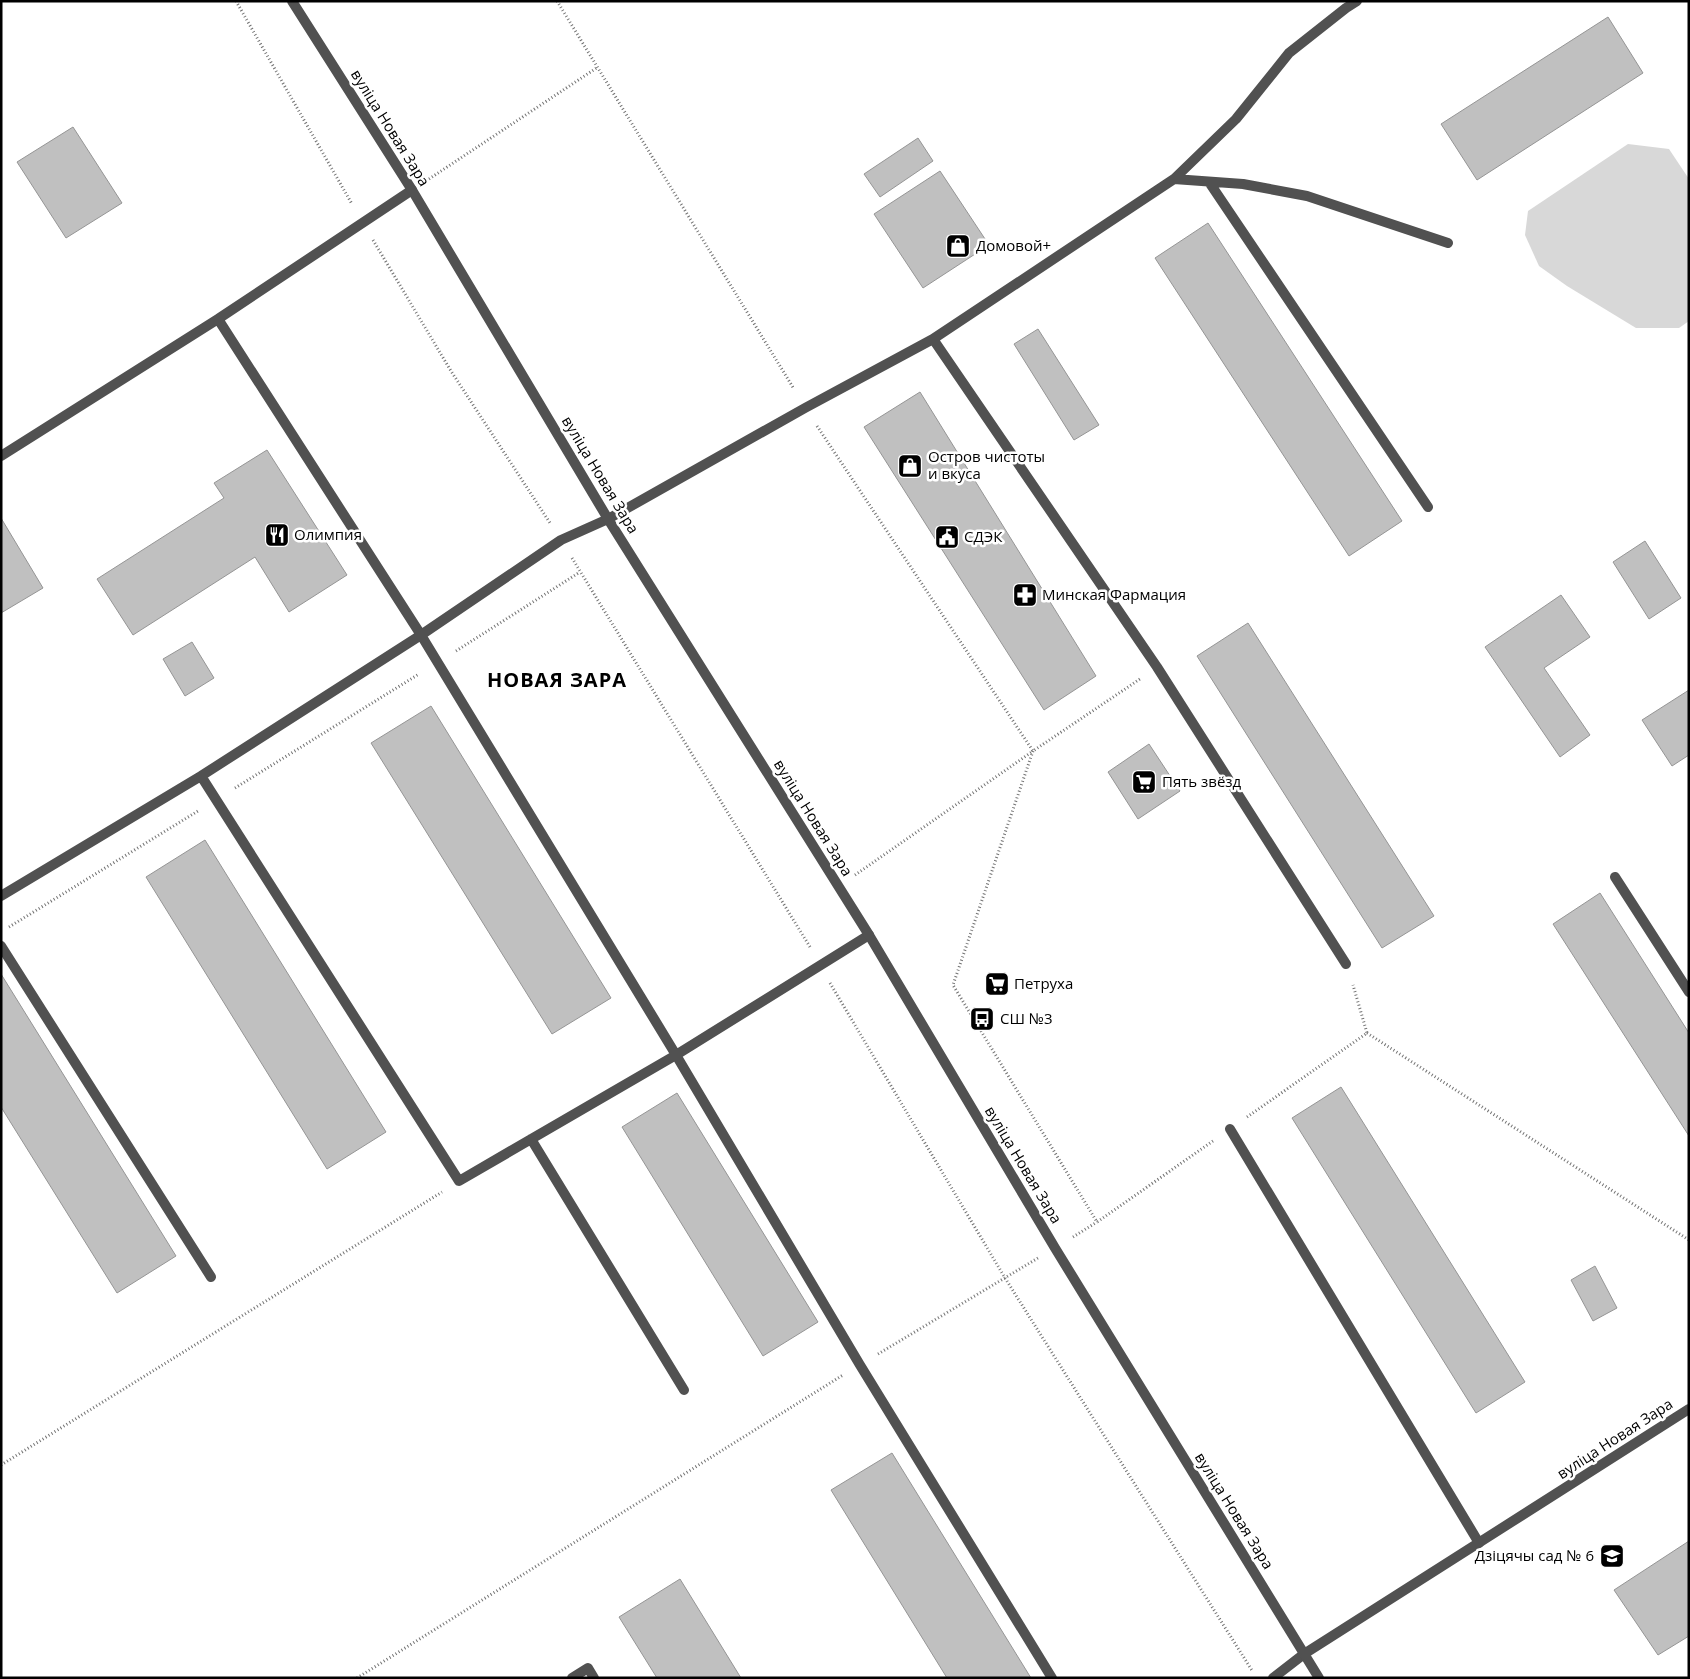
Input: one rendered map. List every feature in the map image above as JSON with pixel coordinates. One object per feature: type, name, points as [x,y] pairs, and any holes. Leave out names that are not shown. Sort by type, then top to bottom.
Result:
[{"type":"street","name":"вуліца Новая Зара","points":[[292,1],[412,190],[608,519],[868,935],[1055,1248],[1319,1678]]},
{"type":"street","points":[[1,896],[201,776],[421,635],[561,540],[608,519],[805,408],[933,339],[1174,179],[1236,119],[1289,53],[1357,1]]},
{"type":"street","points":[[1174,179],[1244,184],[1307,196],[1448,243]]},
{"type":"street","points":[[1209,182],[1428,508]]},
{"type":"street","points":[[1,456],[218,319],[412,190]]},
{"type":"street","points":[[218,319],[421,635],[436,664],[676,1055],[860,1365],[1052,1678]]},
{"type":"street","points":[[933,339],[1157,667],[1346,964]]},
{"type":"street","points":[[201,776],[459,1181],[676,1055],[868,935]]},
{"type":"street","points":[[1615,877],[1689,992]]},
{"type":"street","points":[[1,946],[211,1277]]},
{"type":"street","points":[[1230,1129],[1479,1543]]},
{"type":"street","points":[[531,1139],[684,1390]]},
{"type":"street","name":"вуліца Новая Зара","points":[[1304,1654],[1689,1409]]},
{"type":"street","points":[[1274,1678],[1304,1654]]},
{"type":"street","points":[[572,1678],[588,1668],[594,1678]]},
{"type":"path","points":[[236,1],[363,224],[451,371],[561,540],[821,966],[853,1024],[1005,1278],[1256,1678]]},
{"type":"path","points":[[558,1],[805,408],[1033,751]]},
{"type":"path","points":[[412,190],[598,67]]},
{"type":"path","points":[[1,932],[436,664],[580,572]]},
{"type":"path","points":[[838,887],[1157,667]]},
{"type":"path","points":[[1033,751],[953,985],[1097,1222]]},
{"type":"path","points":[[1346,964],[1367,1033],[1689,1240]]},
{"type":"path","points":[[357,1678],[860,1365],[1097,1222],[1367,1033]]},
{"type":"path","points":[[1,1465],[459,1181]]},
{"type":"shaded area","points":[[1628,144],[1669,149],[1689,179],[1689,321],[1679,328],[1636,328],[1567,286],[1539,266],[1525,235],[1528,211]]},
{"type":"building","points":[[1608,17],[1643,73],[1477,180],[1441,124]]},
{"type":"building","points":[[73,127],[122,203],[66,238],[17,162]]},
{"type":"building","points":[[918,138],[933,161],[880,197],[864,174]]},
{"type":"building","points":[[940,171],[989,245],[923,288],[874,214]]},
{"type":"building","points":[[1208,223],[1402,521],[1349,556],[1155,258]]},
{"type":"building","points":[[1038,329],[1099,425],[1074,440],[1014,344]]},
{"type":"building","points":[[920,392],[1096,676],[1044,710],[864,427]]},
{"type":"building","points":[[267,450],[347,575],[289,612],[255,557],[133,635],[97,579],[224,498],[214,483]]},
{"type":"building","points":[[1,518],[43,588],[1,613]]},
{"type":"building","points":[[1645,541],[1681,598],[1649,619],[1613,562]]},
{"type":"building","points":[[1561,595],[1590,637],[1544,668],[1590,735],[1560,757],[1485,647]]},
{"type":"building","points":[[1248,623],[1434,916],[1382,948],[1197,656]]},
{"type":"building","points":[[192,642],[214,678],[185,696],[163,659]]},
{"type":"building","points":[[1689,690],[1689,755],[1672,766],[1642,720]]},
{"type":"building","points":[[431,706],[611,998],[552,1034],[371,743]]},
{"type":"building","name":"Пять звёзд","points":[[1149,744],[1180,791],[1138,819],[1108,772]]},
{"type":"building","points":[[205,840],[386,1132],[327,1169],[146,877]]},
{"type":"building","points":[[1600,893],[1689,1033],[1689,1136],[1553,924]]},
{"type":"building","points":[[1,974],[176,1256],[117,1293],[1,1107]]},
{"type":"building","points":[[1341,1087],[1525,1382],[1476,1413],[1292,1118]]},
{"type":"building","points":[[677,1093],[818,1322],[763,1356],[622,1127]]},
{"type":"building","points":[[1595,1266],[1617,1308],[1593,1321],[1571,1280]]},
{"type":"building","points":[[892,1453],[1031,1678],[947,1678],[831,1490]]},
{"type":"building","points":[[1689,1541],[1689,1636],[1658,1655],[1614,1590]]},
{"type":"building","points":[[680,1579],[741,1678],[657,1678],[619,1617]]},
{"type":"place","name":"Домовой+","points":[[958,246]]},
{"type":"place","name":"Остров чистоты и вкуса","points":[[910,466]]},
{"type":"place","name":"Олимпия","points":[[277,535]]},
{"type":"place","name":"СДЭК","points":[[947,537]]},
{"type":"place","name":"Минская Фармация","points":[[1025,595]]},
{"type":"place","name":"Пять звёзд","points":[[1144,782]]},
{"type":"place","name":"Петруха","points":[[997,984]]},
{"type":"place","name":"СШ №3","points":[[982,1019]]},
{"type":"place","name":"Дзіцячы сад № 6","points":[[1612,1556]]},
{"type":"district","name":"НОВАЯ ЗАРА","points":[[557,680]]}]
